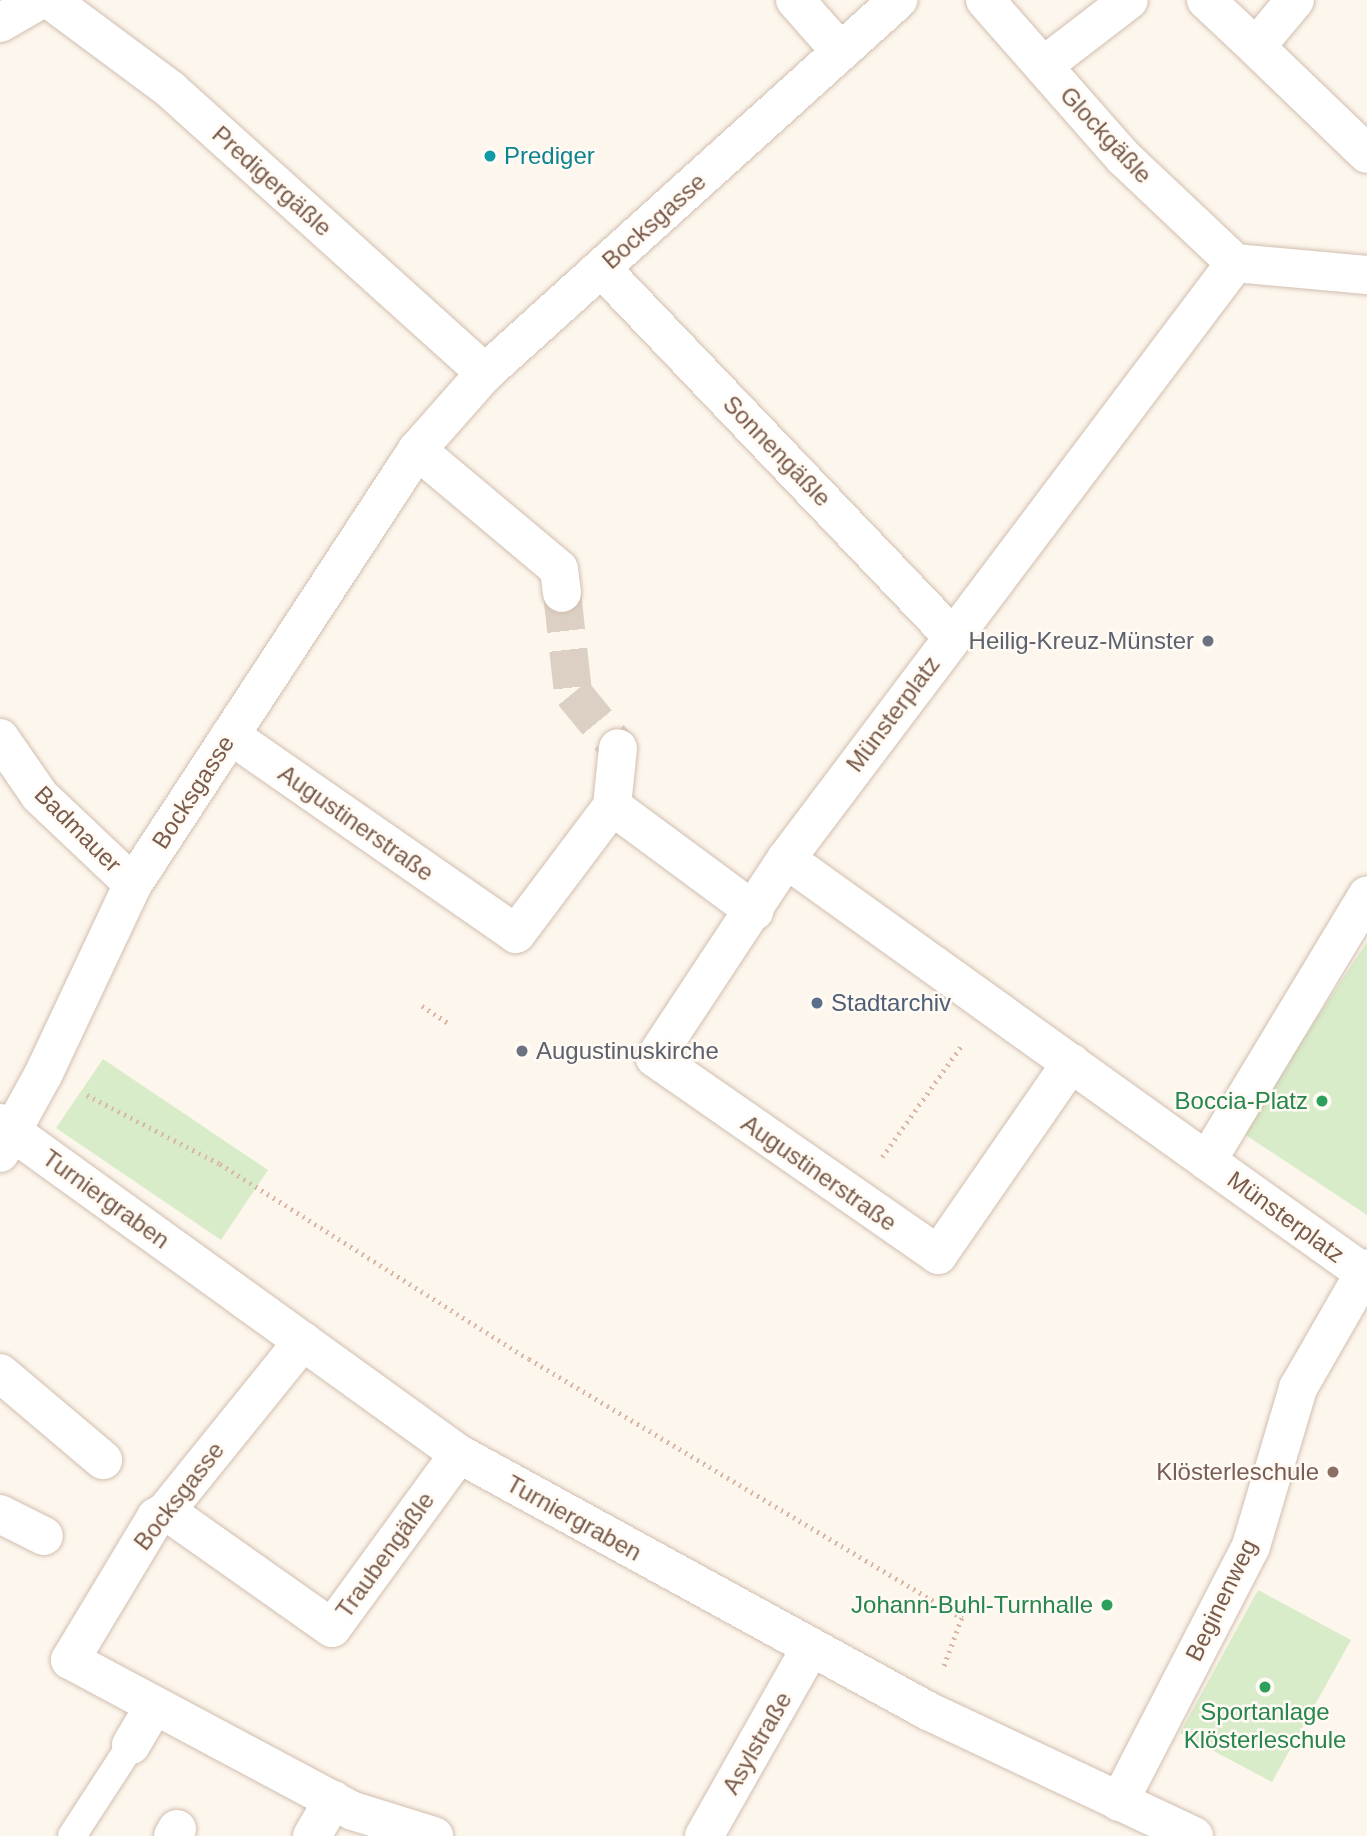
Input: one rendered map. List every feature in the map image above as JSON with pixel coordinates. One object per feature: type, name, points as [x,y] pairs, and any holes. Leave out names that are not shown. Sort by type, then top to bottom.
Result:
[{"type":"street","points":[[0,23],[40,0]]},
{"type":"street","name":"Predigergäßle","points":[[50,0],[171,90],[485,373]]},
{"type":"street","points":[[795,0],[841,52]]},
{"type":"street","name":"Bocksgasse","points":[[4,1136],[44,1073],[134,884],[417,450],[485,373],[898,0]]},
{"type":"street","name":"Glockgäßle","points":[[985,0],[1124,158],[1235,263]]},
{"type":"street","points":[[1043,66],[1129,0]]},
{"type":"street","points":[[1206,0],[1367,154]]},
{"type":"street","points":[[1255,47],[1295,0]]},
{"type":"street","points":[[1235,263],[1367,275]]},
{"type":"street","name":"Münsterplatz","points":[[1235,263],[786,859],[1207,1161],[1366,1270],[1298,1388]]},
{"type":"street","name":"Sonnengäßle","points":[[601,268],[952,636]]},
{"type":"street","points":[[417,450],[559,569],[562,593]]},
{"type":"street","name":"Augustinerstraße","points":[[230,735],[516,934],[612,806]]},
{"type":"street","name":"Badmauer","points":[[0,738],[40,796],[134,884]]},
{"type":"street","points":[[618,748],[612,806],[754,911]]},
{"type":"street","name":"Augustinerstraße","points":[[786,859],[655,1058],[938,1255],[1070,1063]]},
{"type":"street","name":"Münsterplatz","points":[[1207,1161],[1367,896]]},
{"type":"street","name":"Turniergraben","points":[[4,1136],[303,1341],[459,1454],[810,1649],[928,1711],[1194,1836]]},
{"type":"street","name":"Bocksgasse","points":[[154,1706],[71,1660],[156,1517],[166,1511],[303,1341]]},
{"type":"street","points":[[0,1373],[103,1460]]},
{"type":"street","name":"Beginenweg","points":[[1119,1802],[1251,1546],[1298,1388]]},
{"type":"street","name":"Traubengäßle","points":[[166,1511],[332,1628],[459,1454]]},
{"type":"street","points":[[0,1514],[44,1536]]},
{"type":"street","name":"Asylstraße","points":[[704,1836],[810,1649]]},
{"type":"street","points":[[131,1745],[154,1706],[353,1811],[434,1836]]},
{"type":"street","points":[[312,1836],[333,1800]]},
{"type":"lane","points":[[72,1836],[131,1745]]},
{"type":"path","points":[[422,1006],[451,1025]]},
{"type":"path","points":[[852,1197],[990,1006]]},
{"type":"path","points":[[44,1073],[220,1164],[529,1359],[962,1618],[928,1711]]},
{"type":"green space","name":"Boccia-Platz","points":[[1367,942],[1367,1215],[1241,1132]]},
{"type":"green space","points":[[103,1059],[268,1170],[221,1240],[56,1128]]},
{"type":"green space","name":"Sportanlage Klösterleschule","points":[[1258,1590],[1351,1640],[1272,1782],[1180,1733]]},
{"type":"tunnel","points":[[562,593],[573,693],[618,748]]},
{"type":"place","name":"Prediger","points":[[490,156]]},
{"type":"place","name":"Heilig-Kreuz-Münster","points":[[1208,641]]},
{"type":"place","name":"Stadtarchiv","points":[[817,1003]]},
{"type":"place","name":"Augustinuskirche","points":[[522,1051]]},
{"type":"place","name":"Boccia-Platz","points":[[1322,1101]]},
{"type":"place","name":"Klösterleschule","points":[[1333,1472]]},
{"type":"place","name":"Johann-Buhl-Turnhalle","points":[[1107,1605]]},
{"type":"place","name":"Sportanlage Klösterleschule","points":[[1265,1687]]}]
